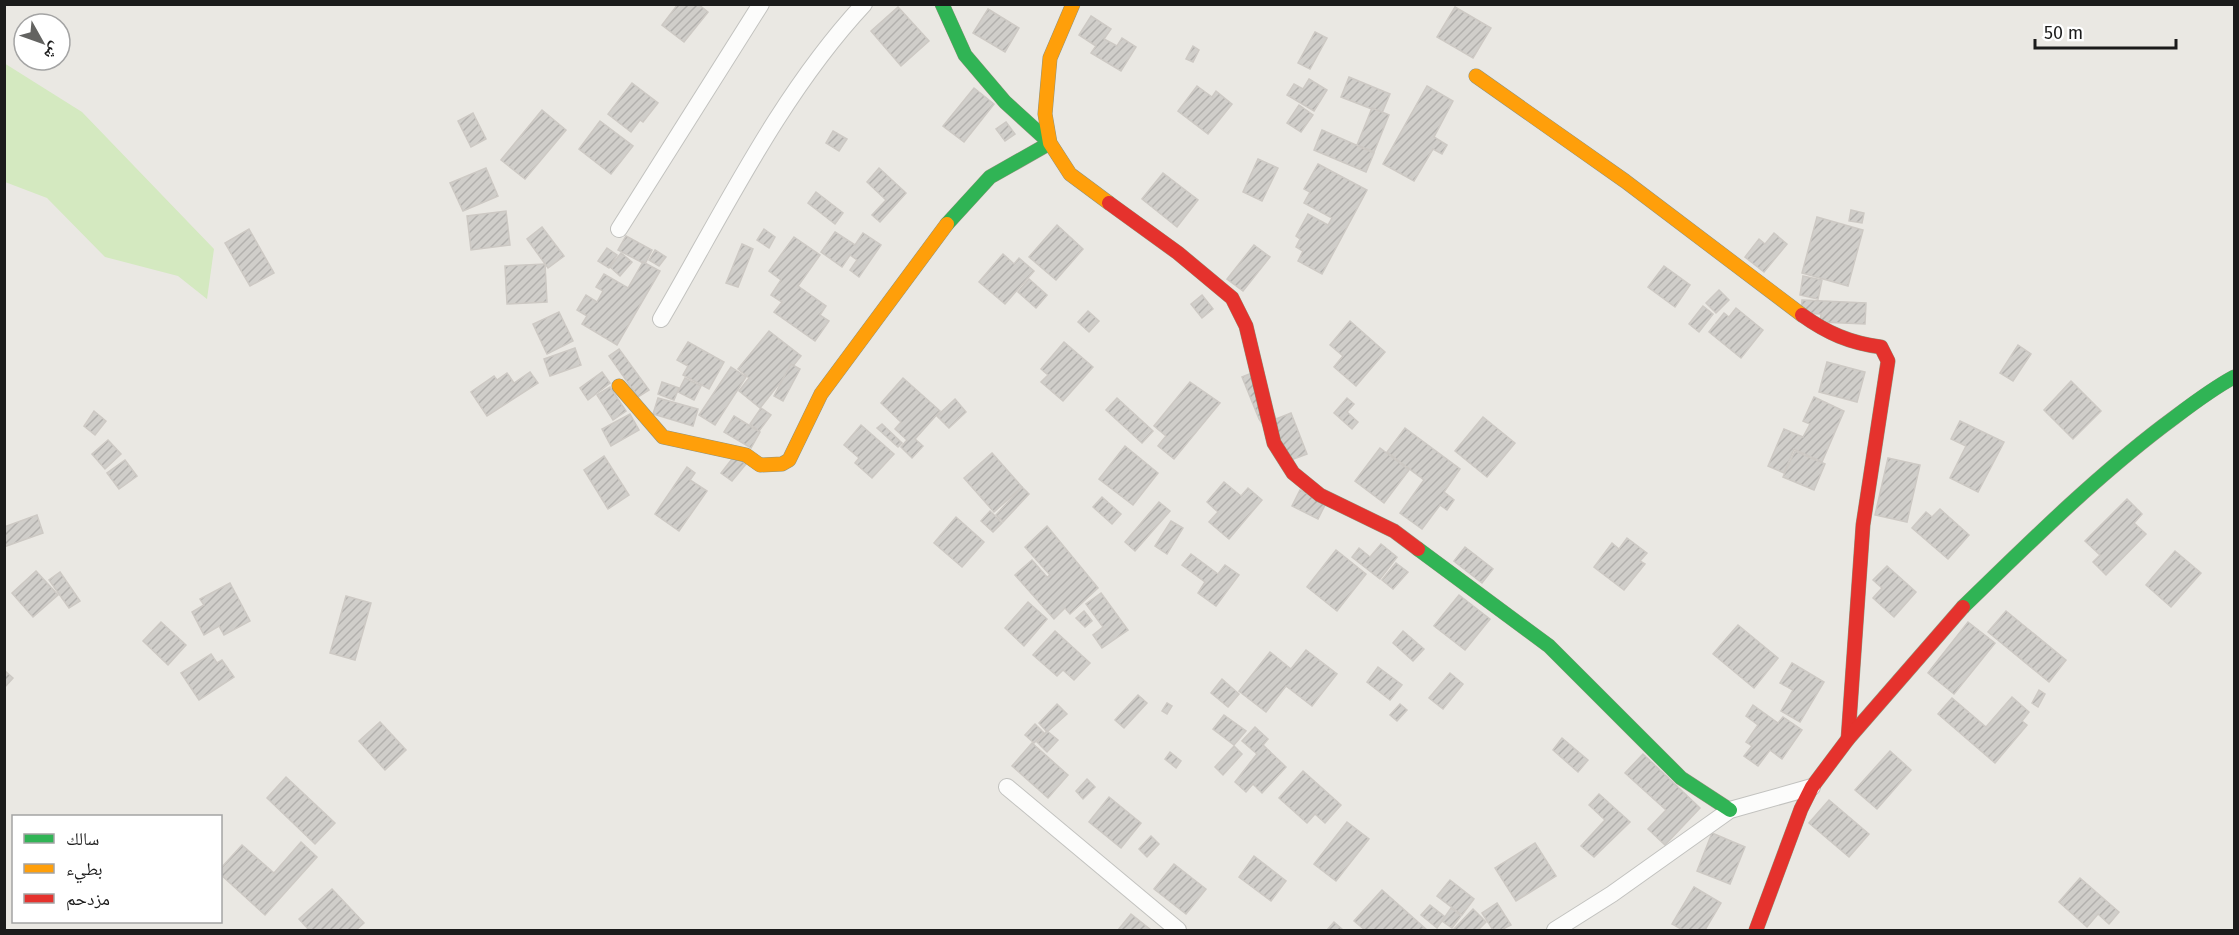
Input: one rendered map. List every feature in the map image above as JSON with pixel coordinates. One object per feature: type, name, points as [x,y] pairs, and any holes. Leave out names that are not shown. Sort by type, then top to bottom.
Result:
[{"type":"street","points":[[619,229],[761,4]]},
{"type":"street","points":[[660,319],[781,114],[832,39],[864,4]]},
{"type":"street","points":[[942,4],[965,55],[1005,102],[1050,143],[1070,174],[1178,253],[1232,298],[1246,326],[1274,443],[1293,473],[1320,495],[1394,531],[1549,646],[1681,778],[1730,810]]},
{"type":"street","points":[[1050,143],[1044,114],[1050,58],[1073,4]]},
{"type":"street","points":[[1476,75],[1625,181],[1824,332],[1858,344],[1881,347],[1888,361],[1863,525],[1848,739]]},
{"type":"street","points":[[619,386],[663,437],[746,455],[760,465],[782,464],[789,460],[821,394],[956,212],[990,177],[1050,143]]},
{"type":"street","points":[[1756,930],[1798,818],[1812,788],[1848,739],[1963,607],[2046,527],[2133,450],[2213,388],[2235,377]]},
{"type":"street","points":[[1007,788],[1178,930]]},
{"type":"street","points":[[1555,930],[1612,894],[1730,810],[1812,788]]},
{"type":"green space","points":[[4,63],[12,68],[12,72],[18,72],[82,112],[214,249],[207,299],[178,276],[105,257],[47,198],[5,182]]},
{"type":"building","points":[[678,4],[698,4],[708,12],[684,42],[662,25]]},
{"type":"building","points":[[898,7],[929,41],[901,66],[871,31]]},
{"type":"building","points":[[1455,7],[1491,28],[1473,58],[1437,37]]},
{"type":"building","points":[[988,9],[1019,28],[1005,52],[973,33]]},
{"type":"building","points":[[1091,16],[1111,29],[1104,39],[1117,46],[1122,38],[1136,47],[1121,71],[1091,53],[1096,46],[1079,35]]},
{"type":"building","points":[[1315,32],[1327,38],[1310,69],[1298,63]]},
{"type":"building","points":[[1193,46],[1199,50],[1193,62],[1186,59]]},
{"type":"building","points":[[1349,77],[1390,94],[1382,113],[1341,97]]},
{"type":"building","points":[[1309,79],[1327,90],[1314,111],[1287,95],[1294,84],[1303,89]]},
{"type":"building","points":[[632,83],[658,103],[643,122],[640,120],[631,132],[608,114]]},
{"type":"building","points":[[1197,86],[1212,97],[1216,91],[1232,104],[1208,134],[1178,111]]},
{"type":"building","points":[[1427,86],[1453,101],[1434,137],[1447,145],[1442,154],[1433,149],[1414,181],[1383,164]]},
{"type":"building","points":[[974,88],[994,104],[964,142],[943,126]]},
{"type":"building","points":[[1299,105],[1313,115],[1301,132],[1287,123]]},
{"type":"building","points":[[1372,108],[1389,115],[1374,152],[1357,145]]},
{"type":"building","points":[[542,110],[566,130],[525,179],[501,160]]},
{"type":"building","points":[[473,113],[486,139],[471,147],[458,121]]},
{"type":"building","points":[[600,121],[633,146],[611,174],[579,149]]},
{"type":"building","points":[[1006,122],[1015,134],[1005,141],[996,129]]},
{"type":"building","points":[[1322,130],[1374,153],[1366,172],[1314,150]]},
{"type":"building","points":[[833,131],[847,139],[839,151],[826,143]]},
{"type":"building","points":[[1258,159],[1278,168],[1262,201],[1243,192]]},
{"type":"building","points":[[1318,164],[1367,190],[1322,274],[1298,261],[1303,251],[1296,247],[1300,239],[1296,236],[1308,214],[1328,225],[1332,218],[1304,203],[1310,192],[1304,189]]},
{"type":"building","points":[[486,168],[498,196],[463,211],[450,183]]},
{"type":"building","points":[[879,168],[906,193],[880,222],[872,215],[886,200],[867,182]]},
{"type":"building","points":[[1163,173],[1198,200],[1177,227],[1142,199]]},
{"type":"building","points":[[816,192],[843,213],[835,224],[808,203]]},
{"type":"building","points":[[1851,210],[1864,213],[1862,223],[1849,221]]},
{"type":"building","points":[[506,211],[510,245],[471,250],[467,216]]},
{"type":"building","points":[[1817,217],[1863,230],[1848,286],[1802,273]]},
{"type":"building","points":[[1057,225],[1083,249],[1056,280],[1029,257]]},
{"type":"building","points":[[542,227],[564,256],[548,268],[527,239]]},
{"type":"building","points":[[249,229],[274,273],[250,286],[225,243]]},
{"type":"building","points":[[764,229],[775,237],[769,248],[757,240]]},
{"type":"building","points":[[835,232],[855,245],[863,233],[881,245],[859,277],[850,270],[857,260],[850,255],[842,267],[821,252]]},
{"type":"building","points":[[1774,233],[1787,244],[1764,272],[1745,257],[1759,239],[1765,244]]},
{"type":"building","points":[[626,236],[652,250],[645,264],[618,250]]},
{"type":"building","points":[[794,237],[820,255],[798,286],[826,306],[820,315],[829,321],[815,341],[774,312],[782,302],[771,295],[781,280],[769,271]]},
{"type":"building","points":[[742,244],[753,249],[738,287],[726,283]]},
{"type":"building","points":[[1254,245],[1270,257],[1243,291],[1227,279]]},
{"type":"building","points":[[607,248],[617,255],[609,268],[598,261]]},
{"type":"building","points":[[655,250],[666,257],[659,266],[649,260]]},
{"type":"building","points":[[621,253],[632,262],[620,276],[610,267]]},
{"type":"building","points":[[1003,254],[1014,264],[1019,258],[1034,271],[1005,304],[979,282]]},
{"type":"building","points":[[643,262],[660,271],[617,345],[582,324],[587,316],[577,310],[586,295],[597,302],[603,291],[596,287],[604,274],[628,288]]},
{"type":"building","points":[[545,264],[547,302],[507,304],[505,266]]},
{"type":"building","points":[[1664,266],[1690,285],[1675,307],[1648,287]]},
{"type":"building","points":[[1803,276],[1822,280],[1818,299],[1800,295]]},
{"type":"building","points":[[1029,279],[1047,295],[1036,308],[1018,292]]},
{"type":"building","points":[[1719,290],[1729,300],[1716,313],[1706,303]]},
{"type":"building","points":[[1202,295],[1213,309],[1202,318],[1191,304]]},
{"type":"building","points":[[1802,300],[1866,303],[1865,324],[1820,322],[1821,314],[1801,313]]},
{"type":"building","points":[[1703,306],[1713,314],[1699,332],[1689,324]]},
{"type":"building","points":[[1736,308],[1763,330],[1741,358],[1709,332],[1724,313],[1729,317]]},
{"type":"building","points":[[1088,311],[1099,321],[1089,332],[1078,322]]},
{"type":"building","points":[[559,312],[573,341],[547,354],[533,324]]},
{"type":"building","points":[[1350,321],[1385,352],[1356,386],[1334,367],[1343,356],[1330,345]]},
{"type":"building","points":[[769,331],[801,356],[760,408],[739,391],[749,378],[738,369]]},
{"type":"building","points":[[688,342],[724,362],[709,389],[683,375],[688,366],[677,360]]},
{"type":"building","points":[[1064,342],[1093,367],[1063,401],[1041,382],[1048,375],[1041,369]]},
{"type":"building","points":[[2018,345],[2031,354],[2013,381],[2000,373]]},
{"type":"building","points":[[575,348],[581,365],[550,376],[544,359]]},
{"type":"building","points":[[619,349],[649,390],[638,397],[609,356]]},
{"type":"building","points":[[1827,362],[1865,372],[1857,402],[1819,392]]},
{"type":"building","points":[[791,364],[800,369],[783,401],[774,396]]},
{"type":"building","points":[[731,367],[746,377],[715,425],[699,415]]},
{"type":"building","points":[[1257,371],[1276,419],[1291,413],[1307,454],[1288,461],[1259,419],[1242,377]]},
{"type":"building","points":[[530,372],[538,383],[487,416],[471,392],[494,376],[497,380],[507,373],[514,383]]},
{"type":"building","points":[[602,372],[610,383],[588,400],[580,388]]},
{"type":"building","points":[[685,378],[701,386],[694,400],[678,392]]},
{"type":"building","points":[[903,378],[940,411],[915,439],[923,446],[912,458],[901,447],[907,440],[895,429],[901,422],[881,403]]},
{"type":"building","points":[[2071,381],[2101,411],[2073,439],[2044,410]]},
{"type":"building","points":[[662,382],[679,388],[674,400],[658,394]]},
{"type":"building","points":[[1190,382],[1220,403],[1174,459],[1158,446],[1166,436],[1154,426]]},
{"type":"building","points":[[610,387],[626,411],[613,420],[597,395]]},
{"type":"building","points":[[1814,397],[1844,411],[1822,462],[1794,449],[1784,473],[1768,466],[1784,429],[1803,437],[1810,424],[1803,421]]},
{"type":"building","points":[[658,398],[698,409],[693,426],[653,414]]},
{"type":"building","points":[[1117,398],[1153,431],[1142,443],[1106,410]]},
{"type":"building","points":[[1347,398],[1354,404],[1347,412],[1358,422],[1352,429],[1334,413]]},
{"type":"building","points":[[955,399],[966,412],[949,428],[937,416]]},
{"type":"building","points":[[761,408],[771,415],[759,431],[750,424]]},
{"type":"building","points":[[94,411],[106,421],[95,435],[84,426]]},
{"type":"building","points":[[630,414],[639,430],[611,446],[602,429]]},
{"type":"building","points":[[734,416],[760,432],[751,448],[724,432]]},
{"type":"building","points":[[1483,417],[1515,443],[1487,477],[1455,451]]},
{"type":"building","points":[[1960,421],[2004,442],[1978,492],[1950,478],[1966,446],[1951,439]]},
{"type":"building","points":[[882,424],[902,443],[898,447],[877,428]]},
{"type":"building","points":[[861,425],[894,454],[872,478],[855,463],[859,458],[844,445]]},
{"type":"building","points":[[1405,428],[1460,469],[1444,492],[1454,500],[1447,510],[1440,505],[1422,529],[1400,513],[1424,480],[1387,452]]},
{"type":"building","points":[[108,440],[121,454],[105,469],[92,454]]},
{"type":"building","points":[[1125,446],[1158,473],[1133,505],[1099,479]]},
{"type":"building","points":[[1380,448],[1409,470],[1384,503],[1355,481]]},
{"type":"building","points":[[1795,451],[1825,464],[1814,490],[1783,477]]},
{"type":"building","points":[[992,453],[1022,487],[994,512],[964,478]]},
{"type":"building","points":[[735,455],[746,464],[732,481],[721,473]]},
{"type":"building","points":[[604,456],[629,495],[608,509],[584,470]]},
{"type":"building","points":[[1888,458],[1920,465],[1907,522],[1875,515]]},
{"type":"building","points":[[125,460],[137,476],[119,489],[107,473]]},
{"type":"building","points":[[687,467],[695,473],[690,480],[707,491],[679,531],[655,514]]},
{"type":"building","points":[[1224,482],[1241,496],[1248,488],[1262,500],[1229,539],[1209,522],[1218,512],[1207,502]]},
{"type":"building","points":[[1022,487],[1029,494],[1003,522],[996,515]]},
{"type":"building","points":[[1300,490],[1326,503],[1318,519],[1292,506]]},
{"type":"building","points":[[1102,497],[1121,514],[1112,524],[1093,507]]},
{"type":"building","points":[[2127,499],[2142,514],[2134,523],[2146,534],[2106,575],[2093,562],[2100,555],[2085,541]]},
{"type":"building","points":[[1159,502],[1170,511],[1135,551],[1125,542]]},
{"type":"building","points":[[1940,509],[1969,535],[1948,559],[1912,528],[1926,512],[1932,517]]},
{"type":"building","points":[[990,511],[1002,523],[993,532],[981,521]]},
{"type":"building","points":[[37,515],[43,533],[4,547],[4,527]]},
{"type":"building","points":[[956,517],[984,542],[962,567],[934,543]]},
{"type":"building","points":[[1171,521],[1183,528],[1167,554],[1155,546]]},
{"type":"building","points":[[1047,526],[1098,588],[1070,614],[1065,608],[1054,619],[1015,575],[1032,560],[1047,577],[1050,575],[1025,547]]},
{"type":"building","points":[[1627,538],[1647,553],[1640,561],[1645,564],[1624,590],[1594,567],[1612,543],[1619,549]]},
{"type":"building","points":[[1381,544],[1397,557],[1380,579],[1352,557],[1359,548],[1370,557]]},
{"type":"building","points":[[1465,547],[1493,569],[1482,583],[1454,561]]},
{"type":"building","points":[[1336,550],[1366,574],[1337,611],[1307,587]]},
{"type":"building","points":[[2175,551],[2201,573],[2171,607],[2146,585]]},
{"type":"building","points":[[1191,554],[1218,574],[1225,565],[1239,575],[1216,606],[1198,593],[1205,582],[1182,565]]},
{"type":"building","points":[[1396,563],[1408,572],[1393,589],[1382,580]]},
{"type":"building","points":[[1887,566],[1916,592],[1894,617],[1873,598],[1882,588],[1873,580]]},
{"type":"building","points":[[36,571],[58,595],[33,617],[12,593]]},
{"type":"building","points":[[60,572],[80,601],[69,608],[49,580]]},
{"type":"building","points":[[230,583],[250,621],[224,635],[219,626],[204,635],[192,612],[204,605],[200,599]]},
{"type":"building","points":[[1101,593],[1128,630],[1102,648],[1093,635],[1103,627],[1086,604]]},
{"type":"building","points":[[1459,595],[1490,619],[1465,650],[1434,626]]},
{"type":"building","points":[[346,596],[371,603],[355,660],[330,653]]},
{"type":"building","points":[[1028,602],[1047,619],[1024,646],[1005,628]]},
{"type":"building","points":[[1084,611],[1092,621],[1085,627],[1076,618]]},
{"type":"building","points":[[2006,611],[2066,660],[2049,682],[1988,632]]},
{"type":"building","points":[[161,622],[186,645],[168,665],[143,641]]},
{"type":"building","points":[[1968,622],[1995,643],[1954,694],[1928,673]]},
{"type":"building","points":[[1738,625],[1778,658],[1754,688],[1713,654]]},
{"type":"building","points":[[1055,631],[1090,663],[1074,680],[1063,670],[1057,676],[1033,655]]},
{"type":"building","points":[[1403,631],[1424,649],[1413,661],[1393,643]]},
{"type":"building","points":[[1306,650],[1337,674],[1312,706],[1286,686],[1266,712],[1239,691],[1270,652],[1291,669]]},
{"type":"building","points":[[211,654],[217,663],[222,660],[234,677],[199,700],[181,673]]},
{"type":"building","points":[[1792,663],[1824,682],[1800,722],[1781,711],[1793,690],[1780,683]]},
{"type":"building","points":[[1378,667],[1402,685],[1390,700],[1367,682]]},
{"type":"building","points":[[4,670],[13,678],[4,688]]},
{"type":"building","points":[[1450,673],[1463,684],[1443,709],[1429,698]]},
{"type":"building","points":[[1222,679],[1239,694],[1228,707],[1211,693]]},
{"type":"building","points":[[2039,690],[2045,694],[2038,707],[2032,703]]},
{"type":"building","points":[[1138,695],[1147,703],[1124,728],[1115,720]]},
{"type":"building","points":[[2012,697],[2029,712],[2022,721],[2027,725],[1995,763],[1938,714],[1952,698],[1986,727]]},
{"type":"building","points":[[1167,703],[1172,706],[1167,714],[1162,711]]},
{"type":"building","points":[[1057,704],[1067,714],[1047,732],[1039,723]]},
{"type":"building","points":[[1400,704],[1407,710],[1397,721],[1390,715]]},
{"type":"building","points":[[1753,705],[1778,723],[1783,717],[1802,730],[1782,759],[1770,750],[1758,766],[1744,756],[1752,746],[1746,742],[1758,725],[1746,716]]},
{"type":"building","points":[[1224,715],[1246,731],[1234,745],[1213,729]]},
{"type":"building","points":[[380,722],[406,750],[385,770],[359,741]]},
{"type":"building","points":[[1035,724],[1044,733],[1034,743],[1025,735]]},
{"type":"building","points":[[1255,727],[1268,739],[1263,745],[1286,767],[1262,793],[1253,784],[1246,792],[1235,782],[1257,754],[1242,741]]},
{"type":"building","points":[[1047,731],[1058,740],[1047,752],[1037,742]]},
{"type":"building","points":[[1562,738],[1588,760],[1578,772],[1553,750]]},
{"type":"building","points":[[1032,743],[1068,775],[1048,798],[1012,766]]},
{"type":"building","points":[[1234,746],[1242,754],[1223,775],[1215,767]]},
{"type":"building","points":[[1890,751],[1911,770],[1877,809],[1855,790]]},
{"type":"building","points":[[1170,752],[1181,761],[1176,768],[1165,759]]},
{"type":"building","points":[[1643,754],[1700,808],[1665,845],[1648,829],[1666,810],[1625,773]]},
{"type":"building","points":[[1303,771],[1341,805],[1325,823],[1315,814],[1307,823],[1279,798]]},
{"type":"building","points":[[286,777],[335,823],[315,844],[267,798]]},
{"type":"building","points":[[1087,779],[1095,787],[1083,799],[1076,791]]},
{"type":"building","points":[[1599,794],[1630,822],[1594,857],[1581,846],[1605,820],[1589,805]]},
{"type":"building","points":[[1109,797],[1141,823],[1121,848],[1089,822]]},
{"type":"building","points":[[1829,800],[1869,834],[1849,857],[1809,823]]},
{"type":"building","points":[[1347,822],[1369,839],[1336,881],[1314,864]]},
{"type":"building","points":[[1712,833],[1745,847],[1730,884],[1697,871]]},
{"type":"building","points":[[1151,836],[1159,844],[1147,857],[1139,849]]},
{"type":"building","points":[[301,842],[317,857],[265,915],[222,876],[222,867],[242,845],[274,873]]},
{"type":"building","points":[[1535,843],[1556,876],[1516,901],[1495,868]]},
{"type":"building","points":[[1254,856],[1286,881],[1271,901],[1239,877]]},
{"type":"building","points":[[1174,864],[1206,889],[1186,914],[1154,889]]},
{"type":"building","points":[[2080,878],[2119,912],[2109,924],[2098,914],[2087,927],[2059,902]]},
{"type":"building","points":[[1450,880],[1474,899],[1462,915],[1437,896]]},
{"type":"building","points":[[1694,887],[1721,903],[1705,930],[1683,930],[1672,924]]},
{"type":"building","points":[[332,889],[364,923],[356,930],[309,930],[299,919]]},
{"type":"building","points":[[1382,890],[1427,930],[1365,930],[1354,921]]},
{"type":"building","points":[[1497,903],[1511,925],[1501,930],[1493,930],[1482,913]]},
{"type":"building","points":[[1430,905],[1445,917],[1437,928],[1421,915]]},
{"type":"building","points":[[1451,908],[1461,916],[1452,928],[1442,921]]},
{"type":"building","points":[[1473,909],[1486,922],[1478,930],[1453,930]]},
{"type":"building","points":[[1131,914],[1151,930],[1118,930]]},
{"type":"building","points":[[1334,922],[1343,930],[1327,930]]},
{"type":"traffic: fast","points":[[942,4],[965,55],[1005,102],[1050,143],[990,177],[947,224]]},
{"type":"traffic: fast","points":[[1963,607],[2110,469],[2189,407],[2234,377]]},
{"type":"traffic: fast","points":[[1418,549],[1549,646],[1681,778],[1730,810]]},
{"type":"traffic: slow","points":[[1073,4],[1050,58],[1045,114],[1050,143],[1070,174],[1109,203]]},
{"type":"traffic: slow","points":[[1476,76],[1625,181],[1802,315]]},
{"type":"traffic: slow","points":[[619,386],[663,437],[746,455],[760,465],[782,464],[789,460],[821,394],[947,224]]},
{"type":"traffic: jam","points":[[1109,203],[1178,253],[1232,298],[1246,326],[1274,443],[1293,473],[1320,495],[1394,531],[1418,549]]},
{"type":"traffic: jam","points":[[1802,315],[1839,336],[1881,347],[1888,361],[1863,525],[1848,739]]},
{"type":"traffic: jam","points":[[1756,930],[1801,809],[1812,787],[1848,739],[1963,607]]}]
